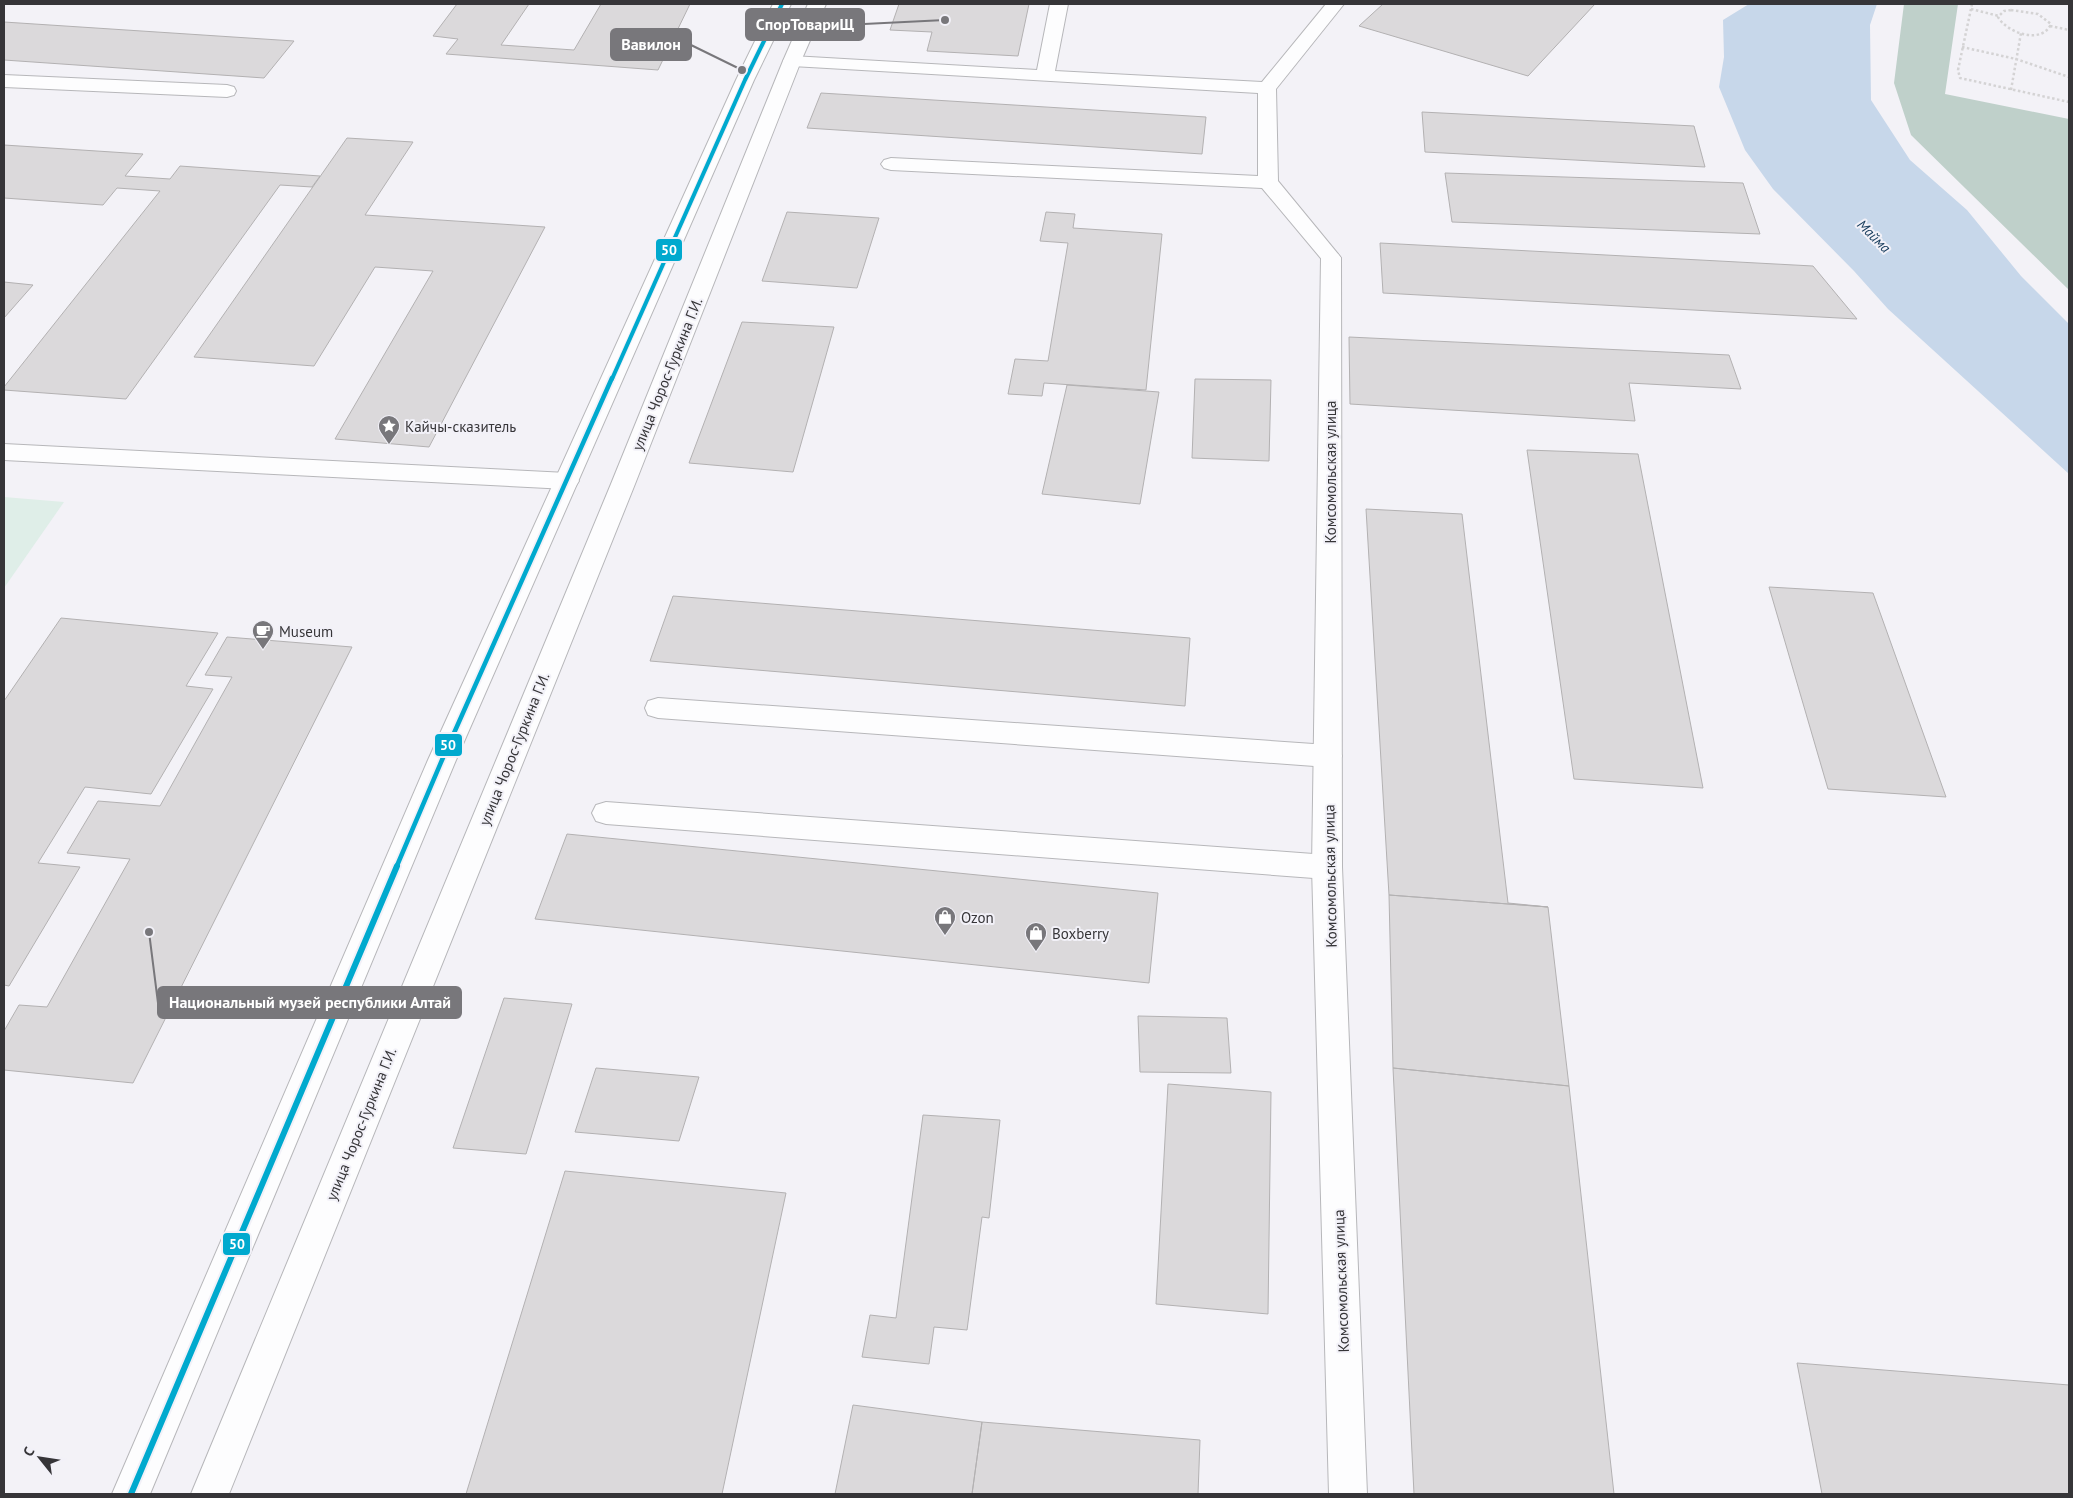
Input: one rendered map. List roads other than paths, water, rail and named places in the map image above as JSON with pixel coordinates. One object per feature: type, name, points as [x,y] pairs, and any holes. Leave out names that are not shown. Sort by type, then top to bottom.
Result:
[{"type":"main road","points":[[131,1494],[442,760],[738,97],[782,4]]},
{"type":"main road","name":"улица Чорос-Гуркина Г.И.","points":[[210,1494],[616,502],[792,61],[817,4]]},
{"type":"main road","points":[[1045,76],[1060,4]]},
{"type":"main road","points":[[891,164],[1268,182],[1267,88],[1335,4]]},
{"type":"main road","points":[[792,61],[1267,88]]},
{"type":"main road","points":[[4,81],[227,91]]},
{"type":"main road","name":"Комсомольская улица","points":[[1268,182],[1331,258],[1327,866],[1348,1494]]},
{"type":"main road","points":[[4,452],[566,481]]},
{"type":"main road","points":[[658,708],[1328,756]]},
{"type":"main road","points":[[606,813],[1327,866]]},
{"type":"water","name":"Майма","points":[[1749,4],[1877,4],[1870,25],[1871,100],[1910,160],[1967,210],[2021,276],[2069,324],[2069,474],[1888,309],[1854,271],[1773,189],[1745,150],[1719,87],[1724,57],[1723,20]]},
{"type":"place","name":"СпорТовариЩ","points":[[945,20]]},
{"type":"place","name":"Вавилон","points":[[742,70]]},
{"type":"place","name":"Кайчы-сказитель","points":[[389,445]]},
{"type":"place","name":"Museum","points":[[263,650]]},
{"type":"place","name":"Национальный музей республики Алтай","points":[[149,932]]},
{"type":"place","name":"Ozon","points":[[945,936]]},
{"type":"place","name":"Boxberry","points":[[1036,952]]}]
